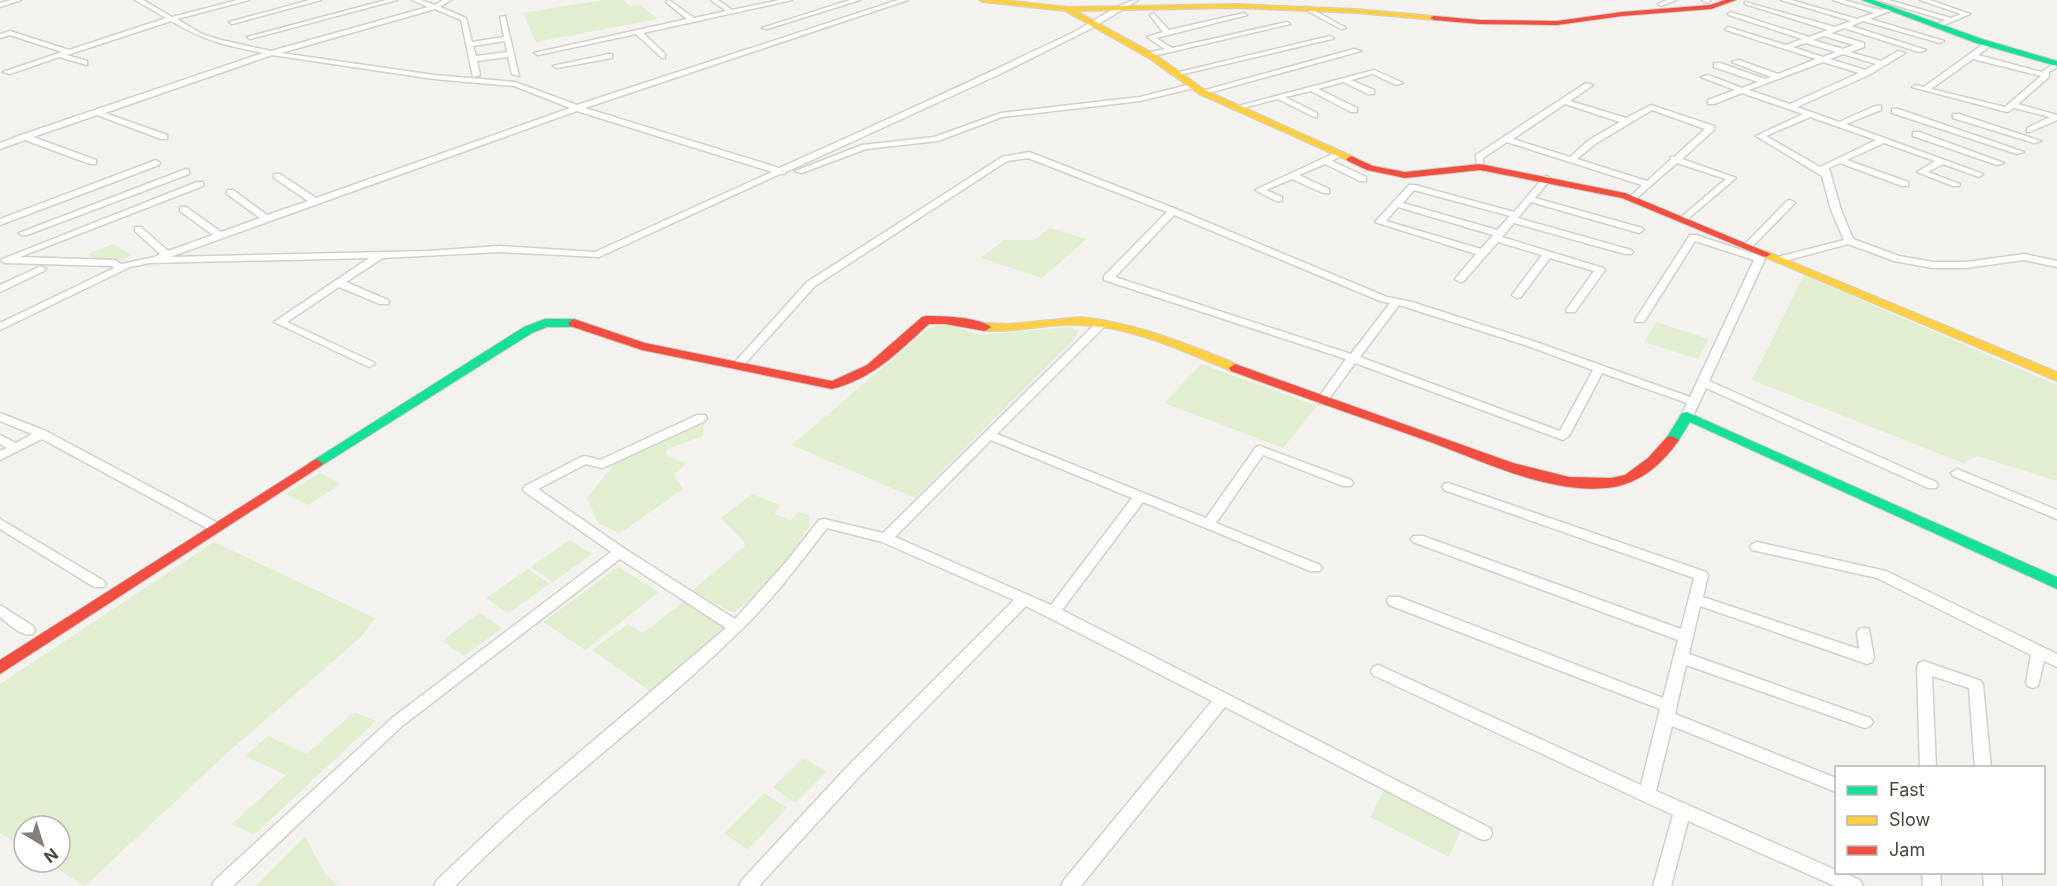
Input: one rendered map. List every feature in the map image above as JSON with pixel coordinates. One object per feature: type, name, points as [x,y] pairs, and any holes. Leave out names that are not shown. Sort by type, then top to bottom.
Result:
[{"type":"street","points":[[0,5],[18,0]]},
{"type":"street","points":[[138,0],[171,20],[219,42],[434,77],[504,82],[530,89],[577,108],[779,172],[797,172],[865,147],[935,139],[1001,115],[1140,99],[1197,89],[1357,51]]},
{"type":"street","points":[[2,72],[171,20],[246,0]]},
{"type":"street","points":[[232,22],[318,0]]},
{"type":"street","points":[[250,37],[394,0]]},
{"type":"street","points":[[415,0],[464,19],[476,75]]},
{"type":"street","points":[[0,146],[271,52],[435,7],[448,0]]},
{"type":"street","points":[[714,0],[731,12]]},
{"type":"street","points":[[538,52],[731,12],[766,2],[789,0]]},
{"type":"street","points":[[792,39],[765,28],[856,0]]},
{"type":"street","points":[[0,327],[120,268],[150,260],[577,108],[792,39],[904,0]]},
{"type":"street","points":[[983,0],[1067,9],[1236,6],[1306,8],[1480,22],[1557,23],[1622,14],[1711,7],[1732,0]]},
{"type":"street","points":[[150,260],[380,255],[500,249],[596,255],[1094,25],[1135,0]]},
{"type":"street","points":[[1661,4],[1673,0]]},
{"type":"street","points":[[1784,0],[1940,41]]},
{"type":"street","points":[[1836,0],[1951,20]]},
{"type":"street","points":[[1866,0],[2049,68],[2057,80]]},
{"type":"street","points":[[1923,0],[1967,14],[1937,26]]},
{"type":"street","points":[[669,2],[692,20]]},
{"type":"street","points":[[813,3],[854,18]]},
{"type":"street","points":[[1747,3],[1834,29]]},
{"type":"street","points":[[1785,48],[1860,20],[1884,7]]},
{"type":"street","points":[[1306,8],[1342,28]]},
{"type":"street","points":[[1067,9],[1149,55],[1197,89],[1370,168],[1405,175],[1480,167],[1546,179],[1632,199],[2057,377]]},
{"type":"street","points":[[790,12],[801,17]]},
{"type":"street","points":[[1731,14],[1882,64]]},
{"type":"street","points":[[1154,15],[1168,33]]},
{"type":"street","points":[[1171,50],[1150,37],[1244,15]]},
{"type":"street","points":[[503,17],[516,74]]},
{"type":"street","points":[[1149,55],[1287,24]]},
{"type":"street","points":[[1844,26],[1922,50]]},
{"type":"street","points":[[282,29],[290,34]]},
{"type":"street","points":[[0,30],[69,52]]},
{"type":"street","points":[[1728,30],[1866,73]]},
{"type":"street","points":[[638,32],[662,56]]},
{"type":"street","points":[[0,36],[10,33]]},
{"type":"street","points":[[1711,102],[1861,45],[1823,33]]},
{"type":"street","points":[[299,38],[307,42]]},
{"type":"street","points":[[1175,74],[1330,38]]},
{"type":"street","points":[[470,44],[507,39]]},
{"type":"street","points":[[597,40],[616,64]]},
{"type":"street","points":[[1926,89],[1989,44]]},
{"type":"street","points":[[1281,49],[1290,54]]},
{"type":"street","points":[[1790,107],[1866,73],[1901,53]]},
{"type":"street","points":[[473,60],[511,54]]},
{"type":"street","points":[[59,55],[84,63]]},
{"type":"street","points":[[557,66],[609,56]]},
{"type":"street","points":[[1972,56],[2049,68]]},
{"type":"street","points":[[1299,59],[1309,64]]},
{"type":"street","points":[[1736,62],[1776,76]]},
{"type":"street","points":[[1717,65],[1763,81]]},
{"type":"street","points":[[1916,87],[2007,110],[2049,68]]},
{"type":"street","points":[[1235,108],[1374,72],[1399,83]]},
{"type":"street","points":[[1704,77],[1980,174]]},
{"type":"street","points":[[1344,80],[1371,92]]},
{"type":"street","points":[[1480,167],[1479,157],[1589,85]]},
{"type":"street","points":[[1311,88],[1354,110]]},
{"type":"street","points":[[1278,97],[1314,115]]},
{"type":"street","points":[[1564,101],[1626,121]]},
{"type":"street","points":[[2011,105],[2057,117]]},
{"type":"street","points":[[1571,160],[1592,142],[1652,107],[1687,117],[1711,128],[1632,199]]},
{"type":"street","points":[[1838,124],[1878,108]]},
{"type":"street","points":[[1894,111],[2020,152]]},
{"type":"street","points":[[95,112],[164,137]]},
{"type":"street","points":[[1810,114],[1760,136],[1825,174]]},
{"type":"street","points":[[1894,145],[1960,114],[2037,141]]},
{"type":"street","points":[[2030,130],[2057,117]]},
{"type":"street","points":[[1916,134],[2000,163]]},
{"type":"street","points":[[24,137],[93,162]]},
{"type":"street","points":[[1505,139],[1648,184]]},
{"type":"street","points":[[1849,241],[1836,210],[1824,166],[1882,141]]},
{"type":"street","points":[[1279,199],[1258,189],[1340,154]]},
{"type":"street","points":[[738,365],[811,284],[1005,159],[1029,155],[1173,211],[1384,299],[1599,368],[1694,402]]},
{"type":"street","points":[[1674,159],[1732,178],[1683,220]]},
{"type":"street","points":[[1839,160],[1905,184]]},
{"type":"street","points":[[1325,161],[1363,179]]},
{"type":"street","points":[[1942,161],[1921,172],[1956,184]]},
{"type":"street","points":[[2,221],[156,163]]},
{"type":"street","points":[[24,233],[186,172]]},
{"type":"street","points":[[277,176],[314,200]]},
{"type":"street","points":[[1291,176],[1326,191]]},
{"type":"street","points":[[1460,279],[1546,179]]},
{"type":"street","points":[[3,260],[200,184]]},
{"type":"street","points":[[1482,253],[1380,222],[1412,187],[1628,252]]},
{"type":"street","points":[[230,192],[265,218]]},
{"type":"street","points":[[1529,199],[1639,230]]},
{"type":"street","points":[[1748,246],[1790,203]]},
{"type":"street","points":[[1396,204],[1600,270],[1571,310]]},
{"type":"street","points":[[183,209],[219,235]]},
{"type":"street","points":[[1173,211],[1108,278],[1353,358],[1563,436],[1599,368]]},
{"type":"street","points":[[115,217],[133,227],[166,254]]},
{"type":"street","points":[[2,221],[44,245]]},
{"type":"street","points":[[73,233],[83,239]]},
{"type":"street","points":[[0,668],[215,527],[528,330],[545,323],[568,321],[642,346],[840,384],[864,372],[926,320],[939,318],[1003,328],[1045,321],[1101,324],[1165,341],[1322,401],[1520,468],[1582,484],[1615,483],[1637,473],[1673,443],[1760,259],[1692,237],[1640,321]]},
{"type":"street","points":[[1781,260],[1849,241],[1897,259],[1933,265],[1966,265],[2024,257],[2057,264]]},
{"type":"street","points":[[1517,295],[1548,254]]},
{"type":"street","points":[[369,364],[279,322],[380,255]]},
{"type":"street","points":[[3,260],[115,263],[120,268]]},
{"type":"street","points":[[0,289],[41,269]]},
{"type":"street","points":[[339,283],[384,302]]},
{"type":"street","points":[[1322,401],[1396,302]]},
{"type":"street","points":[[886,538],[1101,324]]},
{"type":"street","points":[[1703,383],[1932,485]]},
{"type":"street","points":[[1687,416],[2057,583]]},
{"type":"street","points":[[0,417],[42,434],[215,527]]},
{"type":"street","points":[[701,418],[601,464],[585,460],[529,489],[620,552],[736,627]]},
{"type":"street","points":[[0,456],[42,434]]},
{"type":"street","points":[[989,435],[1315,568]]},
{"type":"street","points":[[0,439],[17,448]]},
{"type":"street","points":[[1208,525],[1260,450],[1347,483]]},
{"type":"street","points":[[1957,472],[2057,515]]},
{"type":"street","points":[[1448,488],[1701,575],[1697,600],[1647,795]]},
{"type":"street","points":[[1053,612],[1140,497]]},
{"type":"street","points":[[0,523],[99,584]]},
{"type":"street","points":[[443,886],[485,842],[682,678],[736,627],[791,565],[824,523],[886,538],[1053,612],[1484,833]]},
{"type":"street","points":[[1419,539],[1686,637]]},
{"type":"street","points":[[1757,548],[1881,574],[2057,661]]},
{"type":"street","points":[[220,886],[397,722],[620,552]]},
{"type":"street","points":[[748,886],[852,773],[1024,599]]},
{"type":"street","points":[[1697,600],[1867,658],[1864,633]]},
{"type":"street","points":[[1394,601],[1668,712],[1835,785]]},
{"type":"street","points":[[0,610],[28,630]]},
{"type":"street","points":[[2033,682],[2039,652]]},
{"type":"street","points":[[1681,657],[1865,722]]},
{"type":"street","points":[[1928,766],[1924,667],[1976,685],[1983,766]]},
{"type":"street","points":[[1378,671],[1682,811],[1854,886]]},
{"type":"street","points":[[1070,886],[1221,700]]},
{"type":"street","points":[[1662,886],[1682,811]]},
{"type":"green space","points":[[603,0],[623,0],[630,6],[640,5],[658,19],[536,42],[523,13]]},
{"type":"green space","points":[[1050,228],[1087,239],[1042,278],[981,258],[1004,240],[1034,240]]},
{"type":"green space","points":[[113,244],[132,255],[121,260],[103,261],[88,254]]},
{"type":"green space","points":[[1804,275],[2057,385],[2057,481],[1977,456],[1963,463],[1752,380]]},
{"type":"green space","points":[[1656,322],[1709,339],[1698,359],[1644,342]]},
{"type":"green space","points":[[944,323],[980,335],[1070,327],[1078,331],[1075,338],[915,498],[792,445],[929,328]]},
{"type":"green space","points":[[1201,364],[1317,406],[1283,448],[1164,403]]},
{"type":"green space","points":[[704,420],[703,436],[667,449],[666,455],[686,463],[674,475],[683,489],[620,533],[598,523],[587,498],[614,464],[644,445],[676,435]]},
{"type":"green space","points":[[320,473],[341,484],[308,505],[286,494]]},
{"type":"green space","points":[[752,494],[780,505],[774,514],[790,520],[799,512],[808,515],[810,524],[777,573],[758,593],[733,613],[692,591],[745,546],[744,541],[721,518]]},
{"type":"green space","points":[[570,540],[592,554],[553,582],[531,567]]},
{"type":"green space","points":[[214,542],[375,618],[360,638],[229,751],[85,886],[66,874],[72,874],[72,814],[12,814],[12,840],[0,833],[0,684]]},
{"type":"green space","points":[[618,567],[659,592],[585,650],[543,622]]},
{"type":"green space","points":[[528,569],[550,584],[508,613],[486,598]]},
{"type":"green space","points":[[686,600],[729,627],[650,691],[592,650],[628,624],[643,633]]},
{"type":"green space","points":[[479,613],[502,628],[464,656],[442,641]]},
{"type":"green space","points":[[354,712],[376,721],[254,835],[232,824],[286,775],[245,756],[268,736],[307,754]]},
{"type":"green space","points":[[804,758],[826,772],[795,803],[773,787]]},
{"type":"green space","points":[[1384,789],[1462,828],[1449,857],[1370,817]]},
{"type":"green space","points":[[764,793],[787,808],[748,850],[724,833]]},
{"type":"green space","points":[[305,836],[325,874],[339,886],[255,886]]},
{"type":"traffic: fast","points":[[1866,0],[1979,41],[2057,64]]},
{"type":"traffic: fast","points":[[316,463],[528,330],[545,323],[574,323]]},
{"type":"traffic: fast","points":[[1672,440],[1687,416],[2057,583]]},
{"type":"traffic: slow","points":[[983,0],[1067,9],[1153,57],[1202,92],[1351,159]]},
{"type":"traffic: slow","points":[[1068,9],[1236,6],[1356,11],[1434,18]]},
{"type":"traffic: slow","points":[[1766,254],[2057,377]]},
{"type":"traffic: slow","points":[[985,327],[997,328],[1069,321],[1101,323],[1160,338],[1235,368]]},
{"type":"traffic: jam","points":[[1434,18],[1480,22],[1557,23],[1622,14],[1711,7],[1732,0]]},
{"type":"traffic: jam","points":[[1351,159],[1370,168],[1405,175],[1480,167],[1625,196],[1766,254]]},
{"type":"traffic: jam","points":[[574,323],[642,346],[832,385],[846,381],[871,368],[926,320],[945,320],[985,327]]},
{"type":"traffic: jam","points":[[1235,368],[1508,466],[1569,482],[1611,483],[1630,478],[1653,462],[1672,440]]},
{"type":"traffic: jam","points":[[0,668],[316,463]]}]
